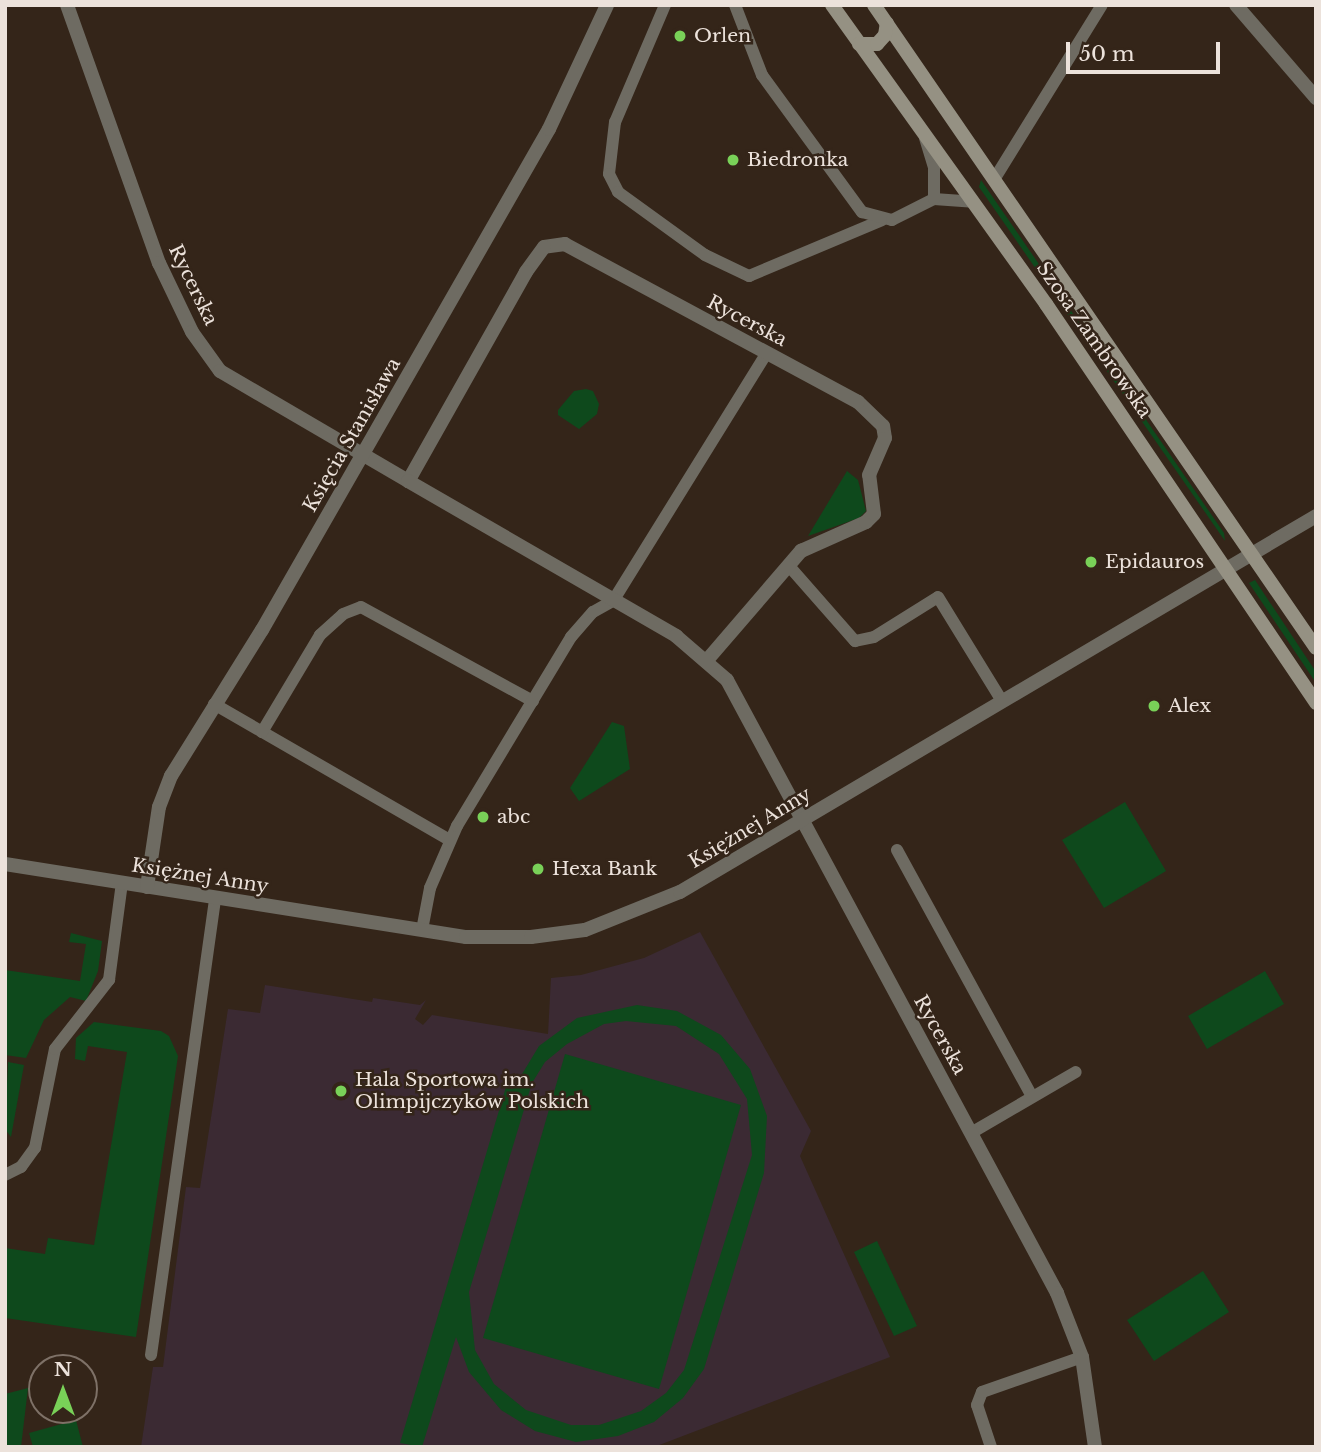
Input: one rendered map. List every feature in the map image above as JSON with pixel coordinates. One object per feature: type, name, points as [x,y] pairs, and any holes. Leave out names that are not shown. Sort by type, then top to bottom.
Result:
[{"type":"main road","name":"Szosa Zambrowska","points":[[832,5],[973,202],[1316,703]]},
{"type":"main road","name":"Szosa Zambrowska","points":[[874,5],[995,177],[1316,648]]},
{"type":"main road","points":[[859,44],[871,46],[882,40],[887,23]]},
{"type":"street","name":"Rycerska","points":[[67,5],[159,263],[192,332],[220,370],[708,659],[727,680],[805,818],[1057,1293],[1082,1357],[1095,1447]]},
{"type":"street","name":"Księcia Stanisława","points":[[147,887],[159,807],[171,776],[363,456],[549,129],[607,5]]},
{"type":"street","points":[[1236,5],[1316,98]]},
{"type":"street","name":"Rycerska","points":[[408,481],[526,272],[544,247],[565,244],[858,402],[875,415],[885,433],[869,475],[874,514],[866,522],[809,545],[708,659]]},
{"type":"street","name":"Księżnej Anny","points":[[5,864],[422,930],[513,938],[602,925],[680,892],[1316,516]]},
{"type":"lane","points":[[665,5],[615,122],[608,162],[618,192],[705,255],[749,276],[882,220],[902,218],[934,199],[973,202]]},
{"type":"lane","points":[[735,5],[762,75],[862,212],[882,220]]},
{"type":"lane","points":[[995,177],[1102,5]]},
{"type":"lane","points":[[924,135],[934,167],[934,199]]},
{"type":"lane","points":[[422,930],[430,888],[450,840],[571,637],[593,612],[613,601],[766,354]]},
{"type":"lane","points":[[789,566],[855,642],[874,637],[938,597],[1002,701]]},
{"type":"lane","points":[[262,732],[320,635],[343,614],[361,607],[533,701]]},
{"type":"lane","points":[[214,704],[450,840]]},
{"type":"lane","points":[[897,850],[1032,1097]]},
{"type":"lane","points":[[5,1175],[21,1167],[35,1148],[55,1049],[109,980],[122,883]]},
{"type":"lane","points":[[151,1355],[215,899]]},
{"type":"lane","points":[[971,1133],[1076,1072]]},
{"type":"lane","points":[[991,1447],[977,1405],[982,1392],[1082,1357]]},
{"type":"shaded area","points":[[700,932],[811,1131],[800,1156],[890,1357],[654,1447],[141,1447],[153,1367],[163,1367],[186,1187],[200,1188],[228,1009],[260,1013],[265,985],[372,1002],[373,998],[420,1005],[426,1000],[415,1019],[423,1025],[432,1015],[548,1034],[551,978],[581,975],[644,958]]},
{"type":"green space","points":[[981,180],[1224,533],[1225,541],[979,187]]},
{"type":"green space","points":[[574,391],[593,391],[599,404],[597,414],[579,429],[558,415],[558,410]]},
{"type":"green space","points":[[847,471],[858,480],[866,511],[859,518],[808,536]]},
{"type":"green space","points":[[1255,580],[1316,672],[1316,683],[1249,583]]},
{"type":"green space","points":[[612,722],[624,726],[630,769],[579,801],[570,788]]},
{"type":"green space","points":[[1125,802],[1166,871],[1104,908],[1062,840]]},
{"type":"green space","points":[[71,933],[102,941],[98,971],[86,1001],[70,997],[44,1020],[26,1058],[5,1055],[5,970],[80,981],[86,944],[69,942]]},
{"type":"green space","points":[[1265,971],[1284,1004],[1207,1049],[1188,1016]]},
{"type":"green space","points":[[637,1005],[677,1011],[721,1035],[750,1069],[767,1116],[764,1173],[704,1369],[683,1398],[654,1422],[618,1436],[576,1442],[535,1431],[501,1410],[469,1372],[456,1337],[422,1447],[400,1443],[506,1087],[513,1089],[539,1046],[577,1018]],"holes":[[[626,1021],[676,1026],[719,1054],[747,1099],[752,1155],[684,1370],[666,1393],[641,1411],[599,1425],[571,1425],[526,1410],[494,1384],[475,1350],[469,1292],[532,1083],[545,1062],[567,1044],[604,1024]]]},
{"type":"green space","points":[[94,1022],[161,1031],[169,1036],[178,1056],[136,1337],[5,1318],[5,1248],[45,1254],[48,1238],[94,1245],[127,1052],[88,1046],[85,1061],[75,1059],[76,1038]]},
{"type":"green space","points":[[565,1054],[741,1105],[659,1389],[483,1338]]},
{"type":"green space","points":[[8,1062],[24,1065],[11,1137],[5,1129]]},
{"type":"green space","points":[[877,1241],[917,1326],[894,1336],[854,1252]]},
{"type":"green space","points":[[1203,1271],[1229,1312],[1154,1361],[1127,1320]]},
{"type":"green space","points":[[28,1388],[21,1447],[5,1447],[5,1394]]},
{"type":"green space","points":[[62,1424],[77,1424],[83,1447],[33,1447],[29,1433]]},
{"type":"place","name":"Orlen","points":[[680,36]]},
{"type":"place","name":"Biedronka","points":[[733,160]]},
{"type":"place","name":"Epidauros","points":[[1091,562]]},
{"type":"place","name":"Alex","points":[[1154,706]]},
{"type":"place","name":"abc","points":[[483,817]]},
{"type":"place","name":"Hexa Bank","points":[[538,869]]},
{"type":"place","name":"Hala Sportowa im. Olimpijczyków Polskich","points":[[341,1091]]}]
